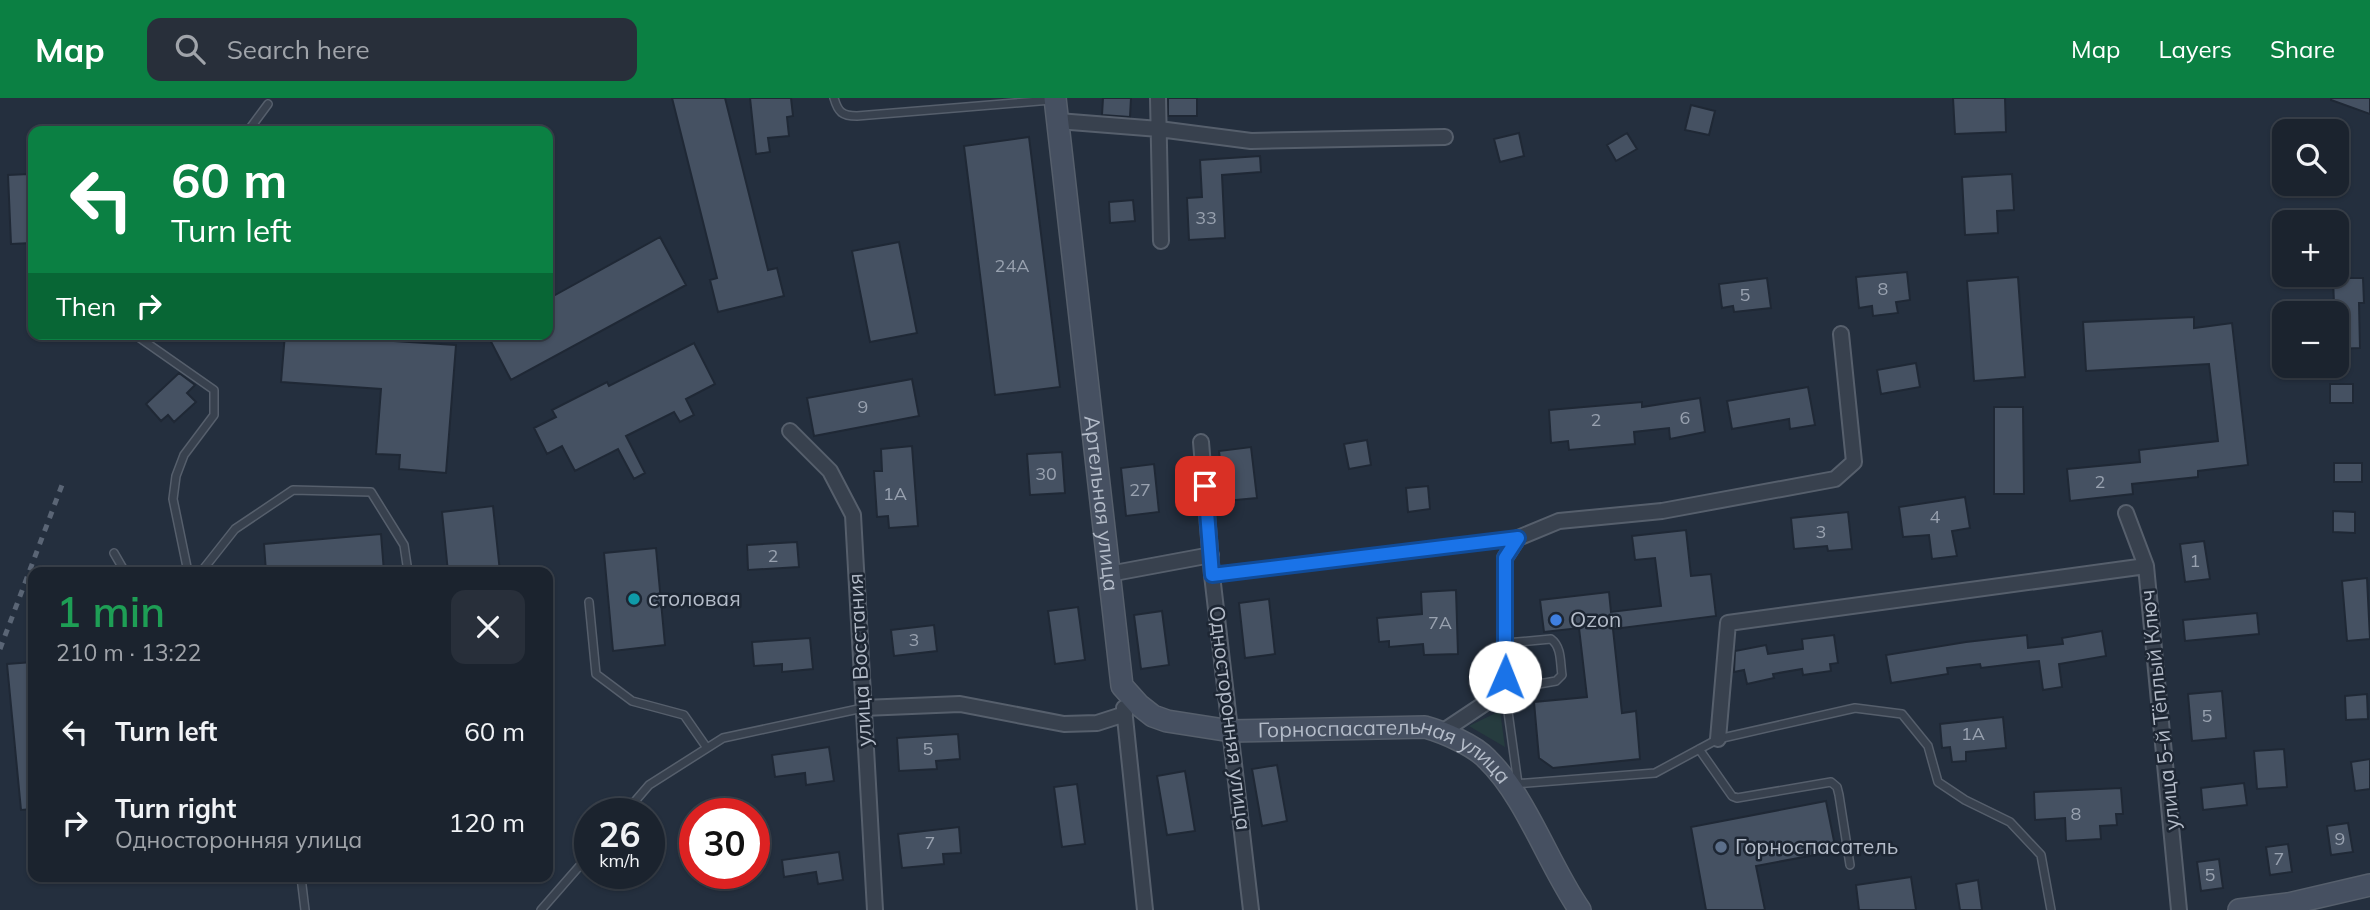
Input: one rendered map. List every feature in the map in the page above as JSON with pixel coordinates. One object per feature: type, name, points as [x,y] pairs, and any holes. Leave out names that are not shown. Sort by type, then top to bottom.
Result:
[{"type":"main road","name":"Артельная улица","points":[[1056,106],[1122,686]]},
{"type":"main road","name":"Горноспасательная улица","points":[[1122,686],[1146,710],[1167,721],[1231,730],[1425,727],[1442,732],[1486,757],[1513,784],[1580,910]]},
{"type":"main road","points":[[2239,910],[2289,907],[2370,885]]},
{"type":"street","points":[[1158,98],[1161,241]]},
{"type":"street","points":[[1056,106],[1159,129],[1251,141],[1445,137]]},
{"type":"street","points":[[1442,732],[1505,691],[1505,558],[1518,538],[1559,521],[1662,511],[1835,479],[1854,462],[1841,334]]},
{"type":"street","name":"улица Восстания","points":[[790,431],[830,471],[853,515],[875,910]]},
{"type":"street","name":"Односторонняя улица","points":[[1201,442],[1212,575],[1251,910]]},
{"type":"street","name":"улица 5-й Тёплый Ключ","points":[[2126,513],[2146,566],[2179,910]]},
{"type":"street","points":[[1109,574],[1211,555]]},
{"type":"street","points":[[1718,739],[1728,623],[2146,566]]},
{"type":"street","name":"Артельная улица","points":[[1122,686],[1145,910]]},
{"type":"street","points":[[863,708],[960,704],[1064,724],[1097,723],[1125,714]]},
{"type":"lane","points":[[834,98],[837,109],[845,116],[1056,106]]},
{"type":"lane","points":[[251,126],[268,104]]},
{"type":"lane","points":[[143,340],[214,390],[214,415],[184,455],[176,476],[173,499],[187,567]]},
{"type":"lane","points":[[205,567],[235,529],[293,490],[371,492],[404,545],[407,567]]},
{"type":"lane","points":[[1212,575],[1518,538]]},
{"type":"lane","points":[[114,553],[122,567]]},
{"type":"lane","points":[[589,602],[596,674],[632,701],[684,715],[707,748]]},
{"type":"lane","points":[[1506,643],[1551,639],[1559,651],[1562,675],[1556,681],[1505,691],[1513,784],[1655,773],[1718,739],[1855,708],[1902,713],[1928,746],[1938,782],[1965,800],[2010,822],[2041,855],[2050,910]]},
{"type":"lane","points":[[638,798],[649,785],[723,738],[863,708]]},
{"type":"lane","points":[[1699,749],[1732,796],[1737,798],[1831,782],[1837,787],[1839,795],[1850,865]]},
{"type":"lane","points":[[541,910],[574,872]]},
{"type":"lane","points":[[302,882],[305,910]]},
{"type":"green space","points":[[1500,711],[1505,747],[1469,726]]},
{"type":"building","points":[[672,98],[725,98],[768,270],[777,268],[784,296],[718,312],[710,280],[717,278]]},
{"type":"building","points":[[750,98],[791,98],[793,116],[787,117],[789,136],[768,138],[770,152],[756,154]]},
{"type":"building","points":[[1103,98],[1131,98],[1130,117],[1102,115]]},
{"type":"building","points":[[1168,98],[1197,98],[1197,116],[1168,116]]},
{"type":"building","points":[[1953,98],[2005,98],[2006,132],[1955,134]]},
{"type":"building","points":[[2370,98],[2370,114],[2331,100]]},
{"type":"building","points":[[1691,105],[1715,111],[1709,135],[1685,130]]},
{"type":"building","points":[[1519,133],[1524,156],[1500,162],[1494,139]]},
{"type":"building","points":[[1627,133],[1637,149],[1616,161],[1607,145]]},
{"type":"building","points":[[1029,137],[1060,387],[995,395],[964,146]]},
{"type":"building","points":[[1260,156],[1261,172],[1222,175],[1225,238],[1189,240],[1187,198],[1202,197],[1200,160]]},
{"type":"building","points":[[28,174],[28,243],[11,244],[8,175]]},
{"type":"building","points":[[2012,174],[2014,210],[1997,211],[1998,233],[1965,235],[1962,177]]},
{"type":"building","points":[[1133,200],[1135,221],[1110,223],[1109,202]]},
{"type":"building","points":[[660,237],[686,285],[511,380],[490,340],[553,340],[553,296]]},
{"type":"building","points":[[899,242],[917,333],[870,342],[852,251]]},
{"type":"building","points":[[1907,272],[1910,300],[1896,302],[1898,313],[1873,316],[1872,306],[1859,308],[1856,277]]},
{"type":"building","points":[[2018,277],[2025,377],[1974,381],[1967,281]]},
{"type":"building","points":[[1767,278],[1771,308],[1734,312],[1733,306],[1722,308],[1719,284]]},
{"type":"building","points":[[2349,278],[2363,278],[2364,303],[2359,303],[2360,348],[2349,348],[2349,301],[2334,301],[2333,287],[2349,287]]},
{"type":"building","points":[[2194,317],[2194,328],[2232,323],[2248,465],[2198,471],[2198,477],[2132,484],[2133,494],[2070,501],[2067,469],[2140,462],[2139,450],[2218,441],[2209,364],[2086,371],[2083,322]]},
{"type":"building","points":[[284,340],[378,340],[456,345],[446,473],[399,469],[400,455],[376,454],[381,389],[281,382]]},
{"type":"building","points":[[694,343],[715,384],[686,399],[694,415],[680,422],[674,412],[626,436],[645,473],[634,479],[618,449],[575,471],[562,446],[547,454],[534,428],[556,417],[552,410],[607,382],[609,386]]},
{"type":"building","points":[[1916,363],[1920,387],[1881,394],[1877,370]]},
{"type":"building","points":[[179,373],[195,385],[187,393],[196,402],[174,422],[168,415],[161,421],[146,404]]},
{"type":"building","points":[[912,379],[919,416],[814,436],[807,398]]},
{"type":"building","points":[[2330,384],[2353,384],[2353,403],[2330,403]]},
{"type":"building","points":[[1808,387],[1815,425],[1790,429],[1789,419],[1732,429],[1727,401]]},
{"type":"building","points":[[1700,398],[1705,432],[1670,439],[1669,428],[1634,432],[1635,444],[1569,450],[1568,441],[1551,443],[1549,410],[1642,402],[1642,407]]},
{"type":"building","points":[[1994,407],[2023,407],[2024,494],[1994,494]]},
{"type":"building","points":[[1367,440],[1371,465],[1349,469],[1344,444]]},
{"type":"building","points":[[912,446],[918,526],[889,528],[888,516],[877,517],[874,471],[882,471],[881,449]]},
{"type":"building","points":[[1251,447],[1257,498],[1225,501],[1219,451]]},
{"type":"building","points":[[1062,452],[1065,493],[1030,495],[1027,454]]},
{"type":"building","points":[[2334,463],[2362,463],[2362,482],[2334,482]]},
{"type":"building","points":[[1154,464],[1159,512],[1126,516],[1121,468]]},
{"type":"building","points":[[1428,486],[1430,509],[1408,512],[1406,488]]},
{"type":"building","points":[[1965,497],[1970,528],[1952,531],[1957,556],[1932,559],[1929,535],[1903,537],[1899,507]]},
{"type":"building","points":[[493,506],[499,567],[448,567],[442,512]]},
{"type":"building","points":[[2333,511],[2355,512],[2355,533],[2333,532]]},
{"type":"building","points":[[1848,512],[1852,549],[1828,551],[1827,546],[1794,549],[1791,518]]},
{"type":"building","points":[[1686,530],[1691,576],[1711,574],[1716,616],[1613,629],[1622,713],[1636,711],[1640,759],[1553,768],[1539,758],[1534,702],[1587,697],[1579,628],[1544,632],[1540,600],[1609,592],[1611,612],[1661,606],[1655,558],[1635,560],[1632,536]]},
{"type":"building","points":[[381,534],[384,567],[266,567],[264,544]]},
{"type":"building","points":[[2204,541],[2210,579],[2185,582],[2180,544]]},
{"type":"building","points":[[797,542],[799,567],[748,570],[747,545]]},
{"type":"building","name":"столовая","points":[[656,548],[665,645],[613,651],[604,553]]},
{"type":"building","points":[[2367,578],[2370,639],[2347,641],[2342,581]]},
{"type":"building","points":[[1456,590],[1458,654],[1424,655],[1423,644],[1389,647],[1389,641],[1379,642],[1377,618],[1422,614],[1421,592]]},
{"type":"building","points":[[1269,599],[1275,654],[1245,658],[1239,603]]},
{"type":"building","points":[[1078,607],[1085,660],[1055,664],[1048,611]]},
{"type":"building","points":[[1162,611],[1169,665],[1141,669],[1134,615]]},
{"type":"building","points":[[2257,613],[2259,634],[2185,641],[2183,620]]},
{"type":"building","points":[[934,625],[937,651],[894,656],[891,630]]},
{"type":"building","points":[[2102,631],[2106,656],[2059,664],[2062,687],[2043,690],[2039,661],[1981,668],[1980,664],[1947,668],[1948,674],[1891,683],[1886,655],[2027,635],[2028,648],[2063,644],[2062,638]]},
{"type":"building","points":[[1834,635],[1838,663],[1830,664],[1831,671],[1803,675],[1802,669],[1773,674],[1774,678],[1747,684],[1744,670],[1734,672],[1735,651],[1766,645],[1768,654],[1803,649],[1802,639]]},
{"type":"building","points":[[810,638],[813,669],[782,672],[782,664],[754,666],[752,642]]},
{"type":"building","points":[[28,662],[28,809],[21,810],[7,664]]},
{"type":"building","points":[[2222,691],[2226,738],[2192,741],[2188,694]]},
{"type":"building","points":[[2367,694],[2368,719],[2346,720],[2345,696]]},
{"type":"building","points":[[2003,717],[2006,748],[1966,752],[1966,761],[1952,762],[1950,747],[1942,748],[1940,724]]},
{"type":"building","points":[[958,734],[960,759],[936,761],[937,769],[899,771],[897,738]]},
{"type":"building","points":[[829,747],[834,781],[806,785],[805,773],[775,777],[772,755]]},
{"type":"building","points":[[2284,749],[2287,787],[2257,789],[2254,751]]},
{"type":"building","points":[[2370,759],[2370,789],[2355,791],[2351,762]]},
{"type":"building","points":[[1277,765],[1287,821],[1262,826],[1252,769]]},
{"type":"building","points":[[1185,771],[1195,831],[1167,835],[1157,776]]},
{"type":"building","points":[[2244,783],[2247,805],[2203,810],[2201,788]]},
{"type":"building","points":[[1077,784],[1085,844],[1062,847],[1054,787]]},
{"type":"building","points":[[2121,788],[2123,814],[2116,814],[2117,825],[2100,826],[2101,839],[2066,841],[2065,818],[2035,820],[2034,792]]},
{"type":"building","points":[[1826,801],[1836,851],[1756,866],[1765,910],[1706,910],[1691,827]]},
{"type":"building","points":[[2348,823],[2353,852],[2331,855],[2327,826]]},
{"type":"building","points":[[959,827],[961,853],[943,854],[944,864],[902,868],[898,834]]},
{"type":"building","points":[[2288,844],[2292,872],[2270,875],[2266,847]]},
{"type":"building","points":[[839,852],[843,880],[818,884],[816,872],[784,877],[782,860]]},
{"type":"building","points":[[2219,859],[2223,888],[2201,891],[2197,862]]},
{"type":"building","points":[[1911,877],[1916,910],[1859,910],[1856,885]]},
{"type":"building","points":[[1978,880],[1982,910],[1960,910],[1956,884]]},
{"type":"railway","points":[[31,567],[62,485]]},
{"type":"railway","points":[[0,649],[28,575]]},
{"type":"place","name":"столовая","points":[[634,599]]},
{"type":"place","name":"Ozon","points":[[1556,620]]},
{"type":"place","name":"Горноспасатель","points":[[1721,847]]},
{"type":"route","points":[[1205,486],[1212,575],[1518,538],[1505,558],[1505,677]]}]
